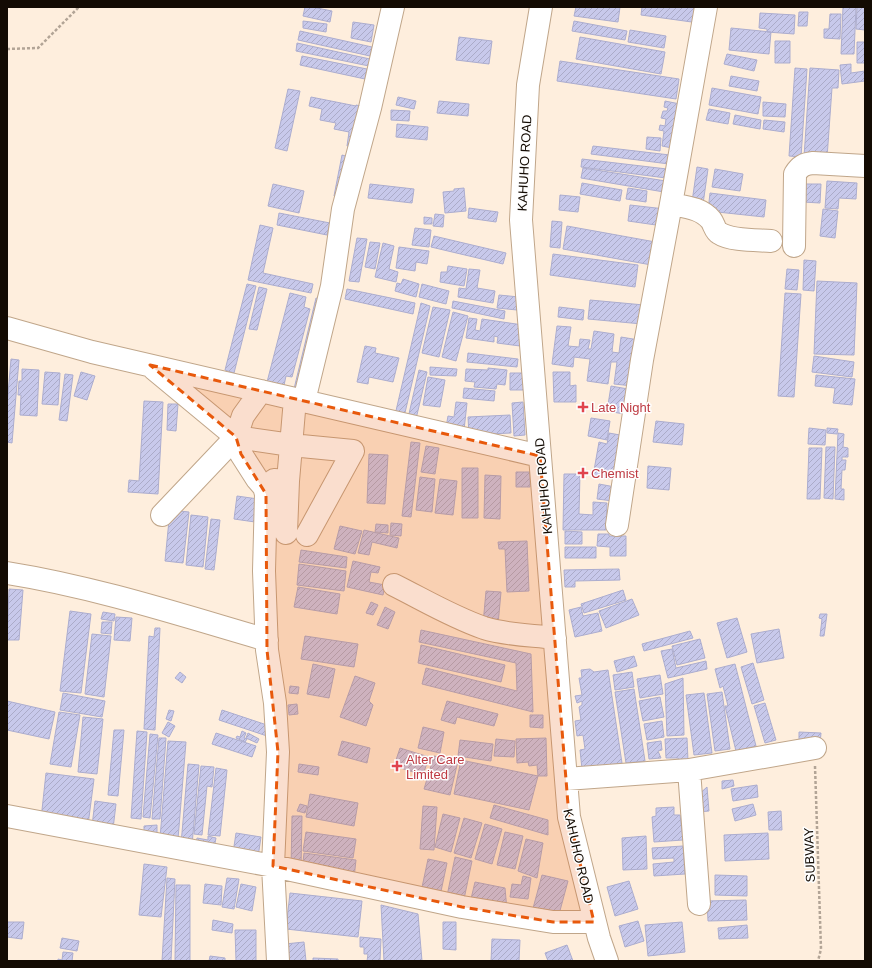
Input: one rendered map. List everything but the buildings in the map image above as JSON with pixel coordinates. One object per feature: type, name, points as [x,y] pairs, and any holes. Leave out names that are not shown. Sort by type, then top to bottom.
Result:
[{"type":"street","points":[[150,366],[236,437],[291,445],[353,451],[296,534],[288,481],[291,445],[299,400],[332,286],[343,209],[370,108],[393,7]]},
{"type":"street","name":"KAHUHO ROAD","points":[[541,7],[528,85],[522,220],[569,817],[594,922],[607,961]]},
{"type":"street","points":[[616,525],[642,360],[706,7]]},
{"type":"street","points":[[794,246],[795,174],[799,167],[805,164],[813,163],[865,166]]},
{"type":"street","points":[[671,204],[698,210],[711,221],[717,233],[729,238],[771,241]]},
{"type":"street","points":[[7,328],[92,352],[150,366],[540,456]]},
{"type":"street","points":[[162,515],[236,437],[243,416],[261,391]]},
{"type":"street","points":[[236,437],[241,454],[264,487],[266,494],[264,571],[267,650],[275,703],[278,752],[273,866],[278,961]]},
{"type":"street","points":[[257,479],[288,481]]},
{"type":"street","points":[[7,573],[113,595],[267,640]]},
{"type":"street","points":[[394,584],[461,619],[485,628],[510,633],[554,638]]},
{"type":"street","points":[[566,779],[689,770],[815,748]]},
{"type":"street","points":[[689,770],[699,904]]},
{"type":"street","points":[[7,816],[273,866],[462,907],[553,922],[594,922]]},
{"type":"path","points":[[7,49],[38,48],[79,7]]},
{"type":"path","name":"SUBWAY","points":[[815,748],[821,941],[818,961]]},
{"type":"highlighted area","points":[[150,365],[540,456],[569,817],[594,922],[553,922],[462,907],[273,866],[278,752],[267,650],[266,494],[241,454],[236,437]]},
{"type":"place","name":"Late Night","points":[[583,407]]},
{"type":"place","name":"Chemist","points":[[583,473]]},
{"type":"place","name":"Alter Care Limited","points":[[397,766]]}]
